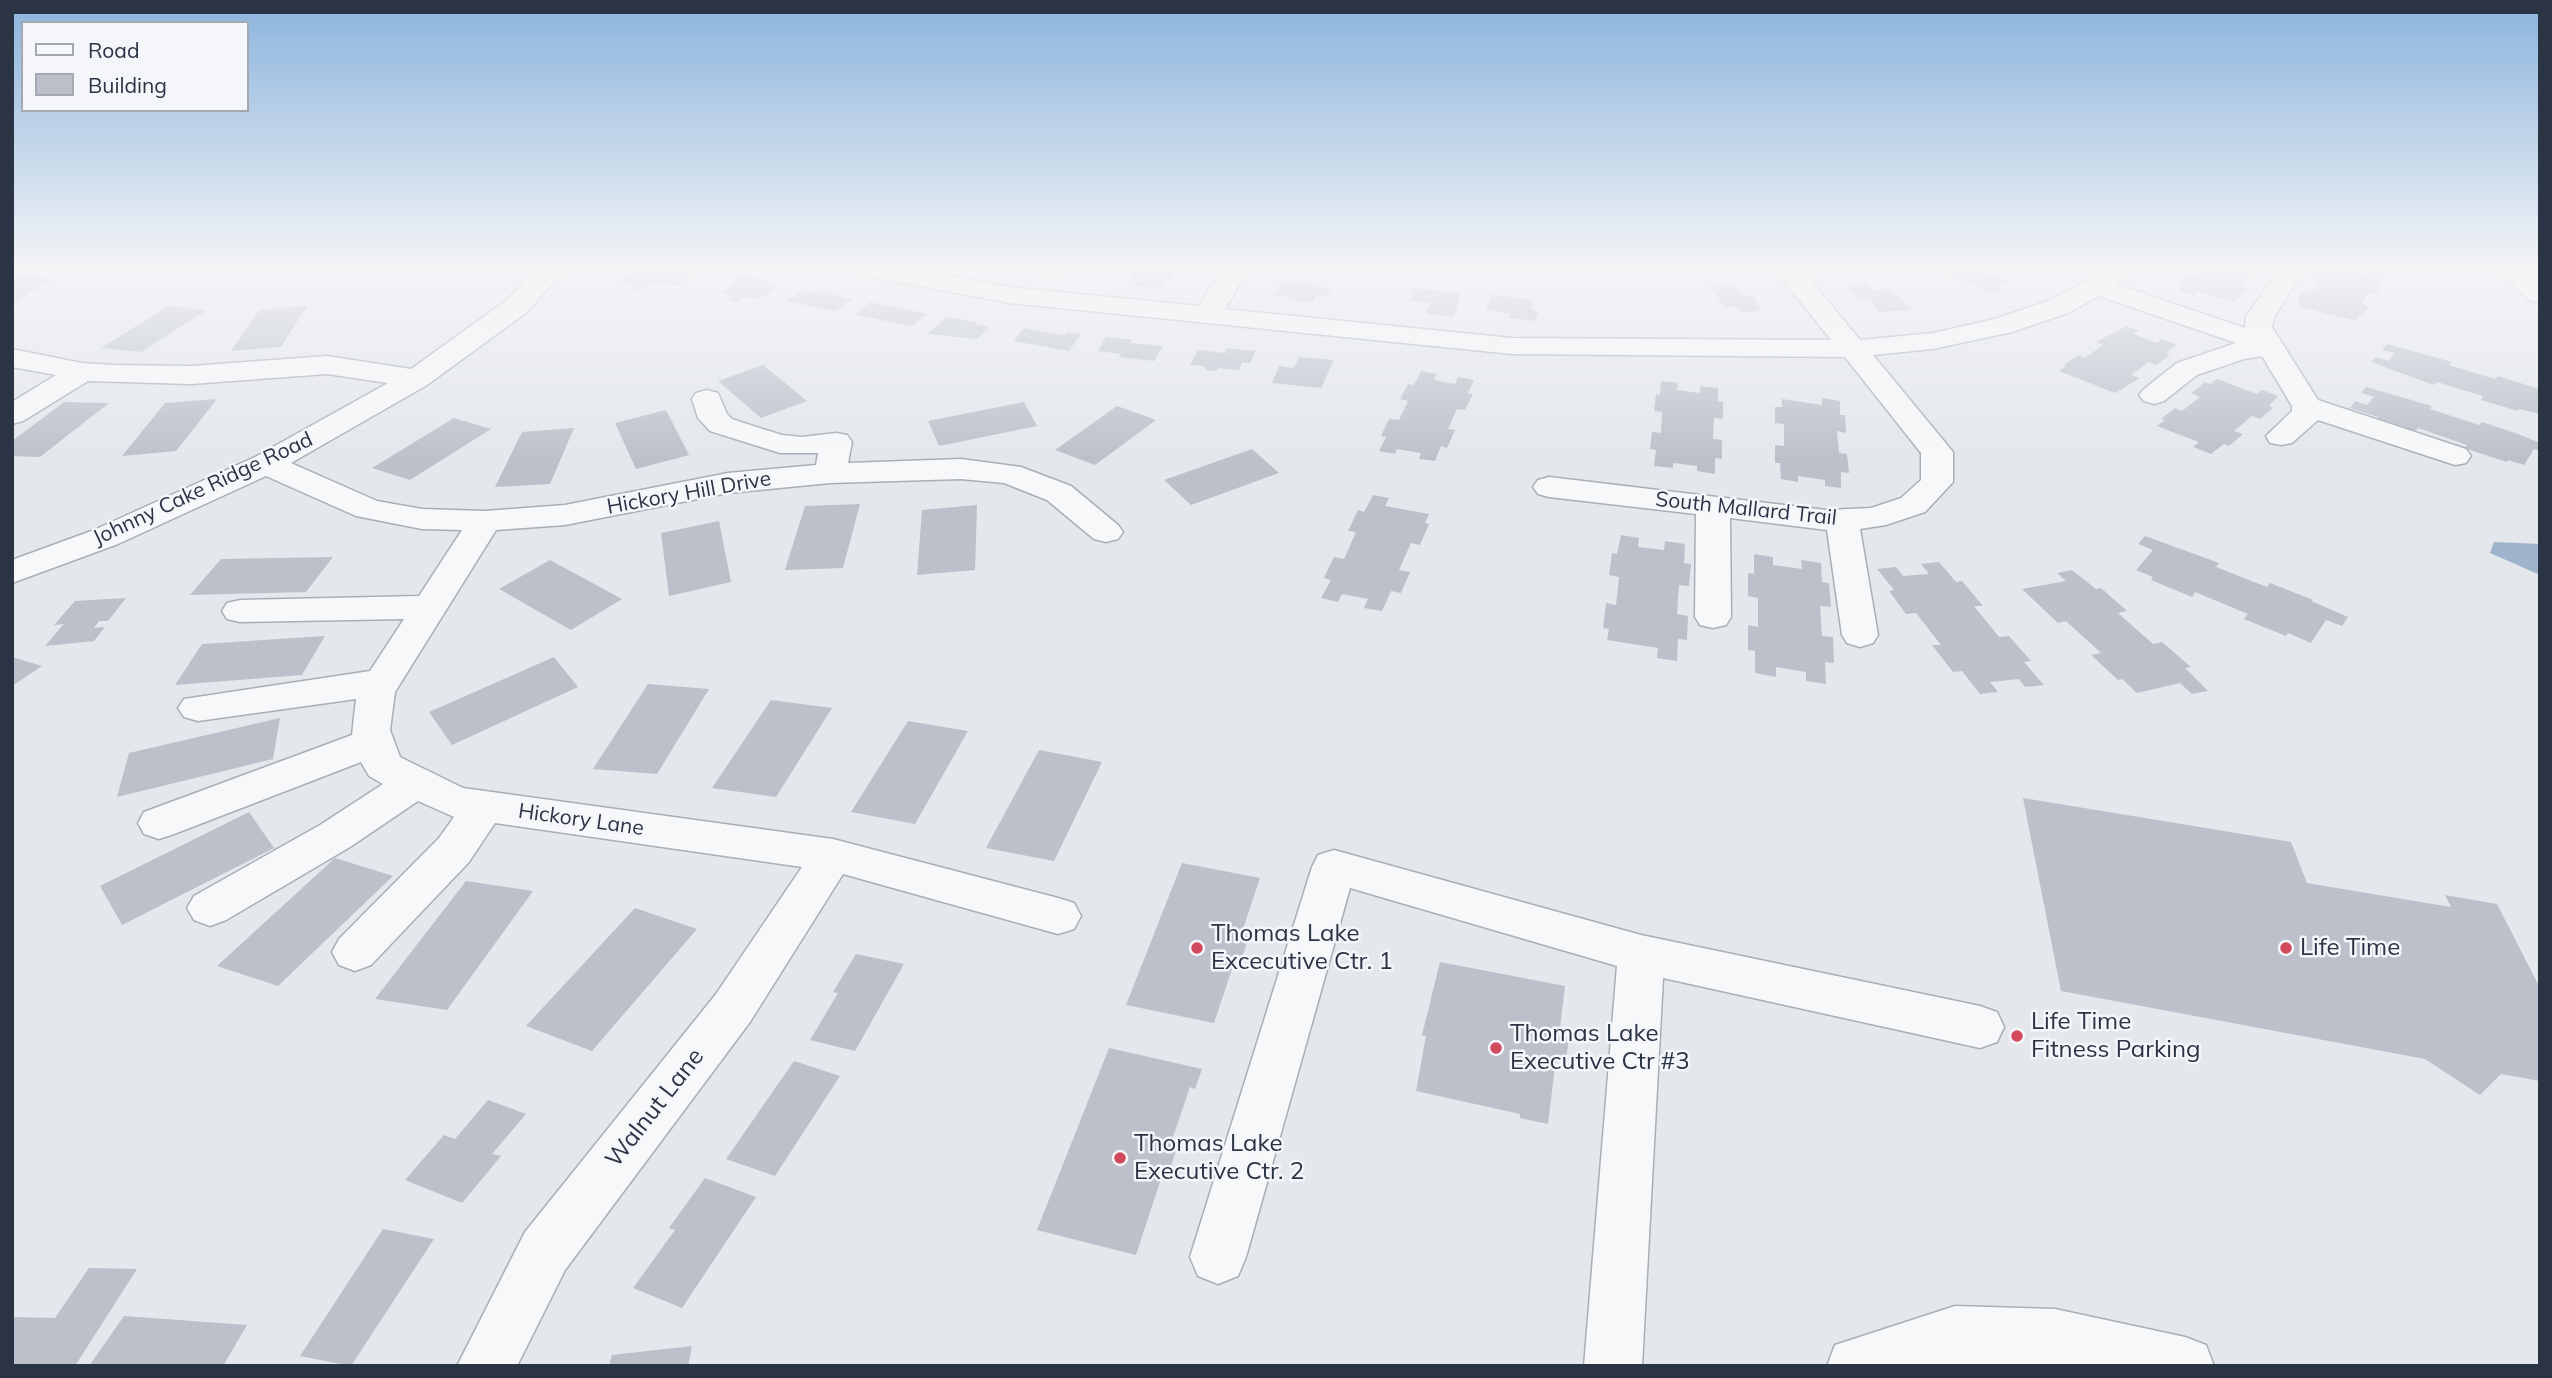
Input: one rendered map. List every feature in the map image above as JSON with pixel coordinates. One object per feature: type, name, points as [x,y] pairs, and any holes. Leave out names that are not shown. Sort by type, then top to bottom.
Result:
[{"type":"street","name":"Johnny Cake Ridge Road","points":[[12,572],[106,537],[265,464],[417,379],[482,331]]},
{"type":"street","points":[[1363,331],[1513,346],[1852,349],[1933,341],[1978,331]]},
{"type":"street","name":"South Mallard Trail","points":[[1549,487],[1825,520],[1874,518],[1913,505],[1937,482],[1937,452],[1838,331]]},
{"type":"street","points":[[2228,331],[2271,346]]},
{"type":"street","points":[[2262,331],[2307,406],[2307,414],[2281,436]]},
{"type":"street","points":[[2154,394],[2187,369],[2239,351],[2271,346]]},
{"type":"street","points":[[12,358],[82,372],[191,374],[327,365],[417,379]]},
{"type":"street","points":[[12,415],[82,372]]},
{"type":"street","points":[[707,399],[713,418],[721,425],[742,433],[780,444],[802,446],[836,442],[830,473]]},
{"type":"street","points":[[2307,406],[2455,456]]},
{"type":"street","name":"Hickory Hill Drive","points":[[265,464],[368,509],[422,519],[485,521],[565,515],[728,482],[830,473],[961,468],[1010,474],[1059,492],[1106,532]]},
{"type":"street","points":[[1713,507],[1713,617]]},
{"type":"street","points":[[1842,520],[1860,635]]},
{"type":"street","name":"Hickory Lane","points":[[485,521],[376,692],[370,730],[383,766],[454,802],[833,855],[1058,916]]},
{"type":"street","points":[[240,611],[430,607]]},
{"type":"street","points":[[198,708],[383,682]]},
{"type":"street","points":[[159,823],[374,741]]},
{"type":"street","points":[[210,908],[335,836],[415,783]]},
{"type":"street","points":[[355,952],[454,850],[484,806]]},
{"type":"street","name":"Walnut Lane","points":[[486,1366],[545,1251],[733,1008],[833,855]]},
{"type":"street","points":[[1218,1257],[1334,867],[1641,954],[1980,1027]]},
{"type":"street","points":[[1613,1366],[1641,954]]},
{"type":"street","points":[[1856,1366],[1955,1335],[2055,1338],[2159,1363]]},
{"type":"water","points":[[2494,542],[2540,544],[2540,575],[2490,553]]},
{"type":"building","points":[[128,331],[174,331],[141,352],[101,348]]},
{"type":"building","points":[[244,331],[291,331],[281,347],[231,351]]},
{"type":"building","points":[[930,331],[985,331],[977,339],[927,334]]},
{"type":"building","points":[[1021,331],[1081,334],[1069,351],[1014,341]]},
{"type":"building","points":[[2116,331],[2138,331],[2134,334],[2157,343],[2162,339],[2177,345],[2166,353],[2170,355],[2156,365],[2149,362],[2131,375],[2140,378],[2115,393],[2059,371],[2078,355],[2085,358],[2103,345],[2096,342]]},
{"type":"building","points":[[1106,337],[1132,340],[1130,343],[1163,346],[1154,361],[1119,357],[1121,354],[1098,351]]},
{"type":"building","points":[[2387,344],[2452,362],[2449,365],[2495,379],[2498,376],[2536,388],[2540,390],[2540,414],[2519,409],[2518,411],[2481,400],[2483,396],[2437,382],[2434,385],[2371,362],[2376,357],[2389,361],[2395,353],[2382,350]]},
{"type":"building","points":[[1227,348],[1256,351],[1250,363],[1242,363],[1239,370],[1219,368],[1214,371],[1206,370],[1204,366],[1190,365],[1198,350],[1225,353]]},
{"type":"building","points":[[1299,357],[1334,360],[1321,388],[1272,383],[1279,366],[1294,368]]},
{"type":"building","points":[[763,365],[807,401],[761,418],[718,381]]},
{"type":"building","points":[[1421,371],[1437,374],[1434,380],[1455,384],[1458,377],[1474,380],[1468,393],[1473,394],[1465,410],[1457,409],[1448,429],[1455,430],[1447,448],[1441,446],[1435,461],[1419,459],[1421,453],[1397,449],[1395,454],[1379,451],[1386,437],[1381,436],[1389,419],[1399,420],[1408,401],[1400,399],[1408,384],[1414,385]]},
{"type":"building","points":[[2217,379],[2257,394],[2262,390],[2278,396],[2269,406],[2273,408],[2260,419],[2252,416],[2234,431],[2243,434],[2229,446],[2224,444],[2211,454],[2193,447],[2199,442],[2157,426],[2165,420],[2161,419],[2175,408],[2182,411],[2200,397],[2191,393],[2205,382],[2210,384]]},
{"type":"building","points":[[1661,381],[1678,383],[1677,390],[1700,393],[1700,386],[1718,388],[1718,401],[1723,402],[1723,419],[1714,418],[1713,439],[1722,440],[1722,459],[1715,458],[1715,474],[1697,471],[1697,466],[1673,463],[1673,468],[1654,466],[1656,450],[1650,449],[1652,432],[1661,433],[1662,412],[1654,411],[1656,394],[1660,395]]},
{"type":"building","points":[[2366,387],[2432,406],[2430,409],[2479,425],[2482,422],[2518,434],[2540,443],[2540,451],[2534,449],[2524,465],[2508,460],[2507,462],[2464,448],[2467,445],[2418,428],[2415,432],[2350,408],[2355,401],[2367,405],[2374,397],[2361,393]]},
{"type":"building","points":[[1822,398],[1840,401],[1840,415],[1845,415],[1846,433],[1837,431],[1839,453],[1847,454],[1849,473],[1841,472],[1841,488],[1825,486],[1825,480],[1798,476],[1798,482],[1781,479],[1780,463],[1775,463],[1775,445],[1784,446],[1784,424],[1775,423],[1775,407],[1782,407],[1782,399],[1822,405]]},
{"type":"building","points":[[217,399],[176,451],[122,456],[165,403]]},
{"type":"building","points":[[64,402],[109,403],[40,457],[12,456],[12,441]]},
{"type":"building","points":[[1024,402],[1037,426],[939,446],[928,421]]},
{"type":"building","points":[[1117,406],[1156,420],[1095,465],[1055,450]]},
{"type":"building","points":[[666,410],[689,455],[636,469],[615,423]]},
{"type":"building","points":[[454,418],[491,429],[410,480],[372,468]]},
{"type":"building","points":[[574,428],[550,484],[495,487],[522,432]]},
{"type":"building","points":[[1252,449],[1279,473],[1191,505],[1164,480]]},
{"type":"building","points":[[1373,495],[1389,498],[1385,506],[1429,514],[1425,523],[1429,524],[1420,545],[1411,543],[1399,570],[1410,572],[1401,593],[1391,591],[1382,611],[1364,608],[1368,599],[1342,594],[1338,602],[1321,598],[1331,580],[1324,578],[1334,557],[1344,559],[1356,532],[1348,531],[1358,510],[1364,512]]},
{"type":"building","points":[[860,504],[843,568],[785,570],[805,506]]},
{"type":"building","points":[[977,505],[975,570],[917,575],[922,510]]},
{"type":"building","points":[[719,521],[731,582],[669,596],[661,533]]},
{"type":"building","points":[[1621,535],[1639,538],[1638,547],[1664,550],[1665,541],[1685,544],[1684,563],[1691,564],[1689,586],[1679,585],[1677,614],[1688,616],[1687,640],[1678,639],[1677,661],[1657,658],[1658,648],[1607,640],[1609,629],[1603,628],[1606,603],[1616,605],[1619,577],[1609,575],[1612,553],[1617,554]]},
{"type":"building","points":[[2145,536],[2219,563],[2216,567],[2267,587],[2270,583],[2313,600],[2311,601],[2348,617],[2342,626],[2326,620],[2311,643],[2288,633],[2286,636],[2244,619],[2248,614],[2195,592],[2192,597],[2151,580],[2153,577],[2136,570],[2153,550],[2138,544]]},
{"type":"building","points":[[1754,554],[1773,557],[1773,565],[1802,569],[1801,560],[1821,563],[1822,582],[1829,583],[1831,607],[1820,606],[1822,636],[1833,637],[1834,663],[1825,662],[1826,684],[1806,681],[1806,672],[1776,667],[1776,677],[1755,673],[1755,651],[1748,650],[1748,625],[1758,627],[1758,598],[1748,596],[1748,573],[1754,574]]},
{"type":"building","points":[[333,557],[306,592],[190,595],[221,559]]},
{"type":"building","points":[[550,560],[622,599],[571,630],[499,589]]},
{"type":"building","points":[[1939,562],[1956,582],[1962,581],[1983,606],[1974,606],[1999,637],[2009,636],[2031,661],[2024,662],[2044,685],[2025,687],[2019,679],[1990,682],[1998,692],[1980,694],[1962,671],[1953,672],[1932,645],[1941,645],[1916,613],[1906,614],[1889,591],[1894,590],[1877,569],[1896,567],[1903,576],[1929,574],[1921,564]]},
{"type":"building","points":[[2072,570],[2096,589],[2101,588],[2127,611],[2118,613],[2153,644],[2162,642],[2191,667],[2185,668],[2208,691],[2192,694],[2180,683],[2137,693],[2091,655],[2101,653],[2066,621],[2058,623],[2022,589],[2066,581],[2057,573]]},
{"type":"building","points":[[126,598],[108,621],[99,621],[94,628],[105,627],[94,641],[45,646],[64,624],[54,625],[75,601]]},
{"type":"building","points":[[325,636],[302,675],[175,685],[202,644]]},
{"type":"building","points":[[12,657],[42,666],[12,686]]},
{"type":"building","points":[[554,657],[578,687],[452,745],[429,712]]},
{"type":"building","points":[[648,684],[709,689],[657,774],[593,769]]},
{"type":"building","points":[[771,700],[832,708],[776,797],[712,788]]},
{"type":"building","points":[[280,718],[273,759],[117,797],[129,753]]},
{"type":"building","points":[[908,721],[968,731],[915,824],[851,812]]},
{"type":"building","points":[[1039,750],[1102,762],[1054,861],[986,848]]},
{"type":"building","name":"Life Time","points":[[2023,798],[2291,842],[2307,883],[2451,907],[2445,895],[2497,904],[2540,988],[2540,1081],[2501,1074],[2480,1095],[2425,1059],[2061,991]]},
{"type":"building","points":[[249,812],[274,848],[122,925],[100,886]]},
{"type":"building","points":[[335,858],[393,876],[278,986],[217,966]]},
{"type":"building","name":"Thomas Lake Excecutive Ctr. 1","points":[[1182,863],[1260,878],[1241,935],[1249,936],[1241,961],[1235,960],[1214,1023],[1126,1005]]},
{"type":"building","points":[[466,881],[533,891],[447,1010],[375,999]]},
{"type":"building","points":[[635,908],[697,929],[592,1051],[526,1026]]},
{"type":"building","points":[[856,954],[904,964],[855,1051],[810,1040],[838,993],[833,992]]},
{"type":"building","name":"Thomas Lake Executive Ctr #3","points":[[1440,962],[1565,986],[1559,1036],[1569,1038],[1566,1060],[1556,1058],[1548,1124],[1520,1118],[1520,1114],[1416,1091],[1426,1036],[1422,1035]]},
{"type":"building","name":"Thomas Lake Executive Ctr. 2","points":[[1109,1048],[1202,1069],[1195,1089],[1190,1087],[1172,1140],[1179,1142],[1168,1175],[1163,1173],[1136,1255],[1037,1230]]},
{"type":"building","points":[[794,1061],[840,1076],[775,1176],[726,1159]]},
{"type":"building","points":[[488,1100],[526,1114],[492,1154],[501,1156],[462,1203],[405,1180],[444,1135],[455,1139]]},
{"type":"building","points":[[705,1178],[756,1197],[682,1308],[633,1288],[675,1230],[669,1228]]},
{"type":"building","points":[[383,1229],[434,1239],[351,1366],[300,1356]]},
{"type":"building","points":[[89,1268],[137,1269],[75,1366],[12,1366],[12,1317],[55,1318]]},
{"type":"building","points":[[124,1316],[247,1325],[223,1366],[89,1366]]},
{"type":"building","points":[[692,1346],[688,1366],[609,1366],[612,1355]]},
{"type":"place","name":"Thomas Lake Excecutive Ctr. 1","points":[[1197,948]]},
{"type":"place","name":"Life Time","points":[[2286,948]]},
{"type":"place","name":"Life Time Fitness Parking","points":[[2017,1036]]},
{"type":"place","name":"Thomas Lake Executive Ctr #3","points":[[1496,1048]]},
{"type":"place","name":"Thomas Lake Executive Ctr. 2","points":[[1120,1158]]}]
